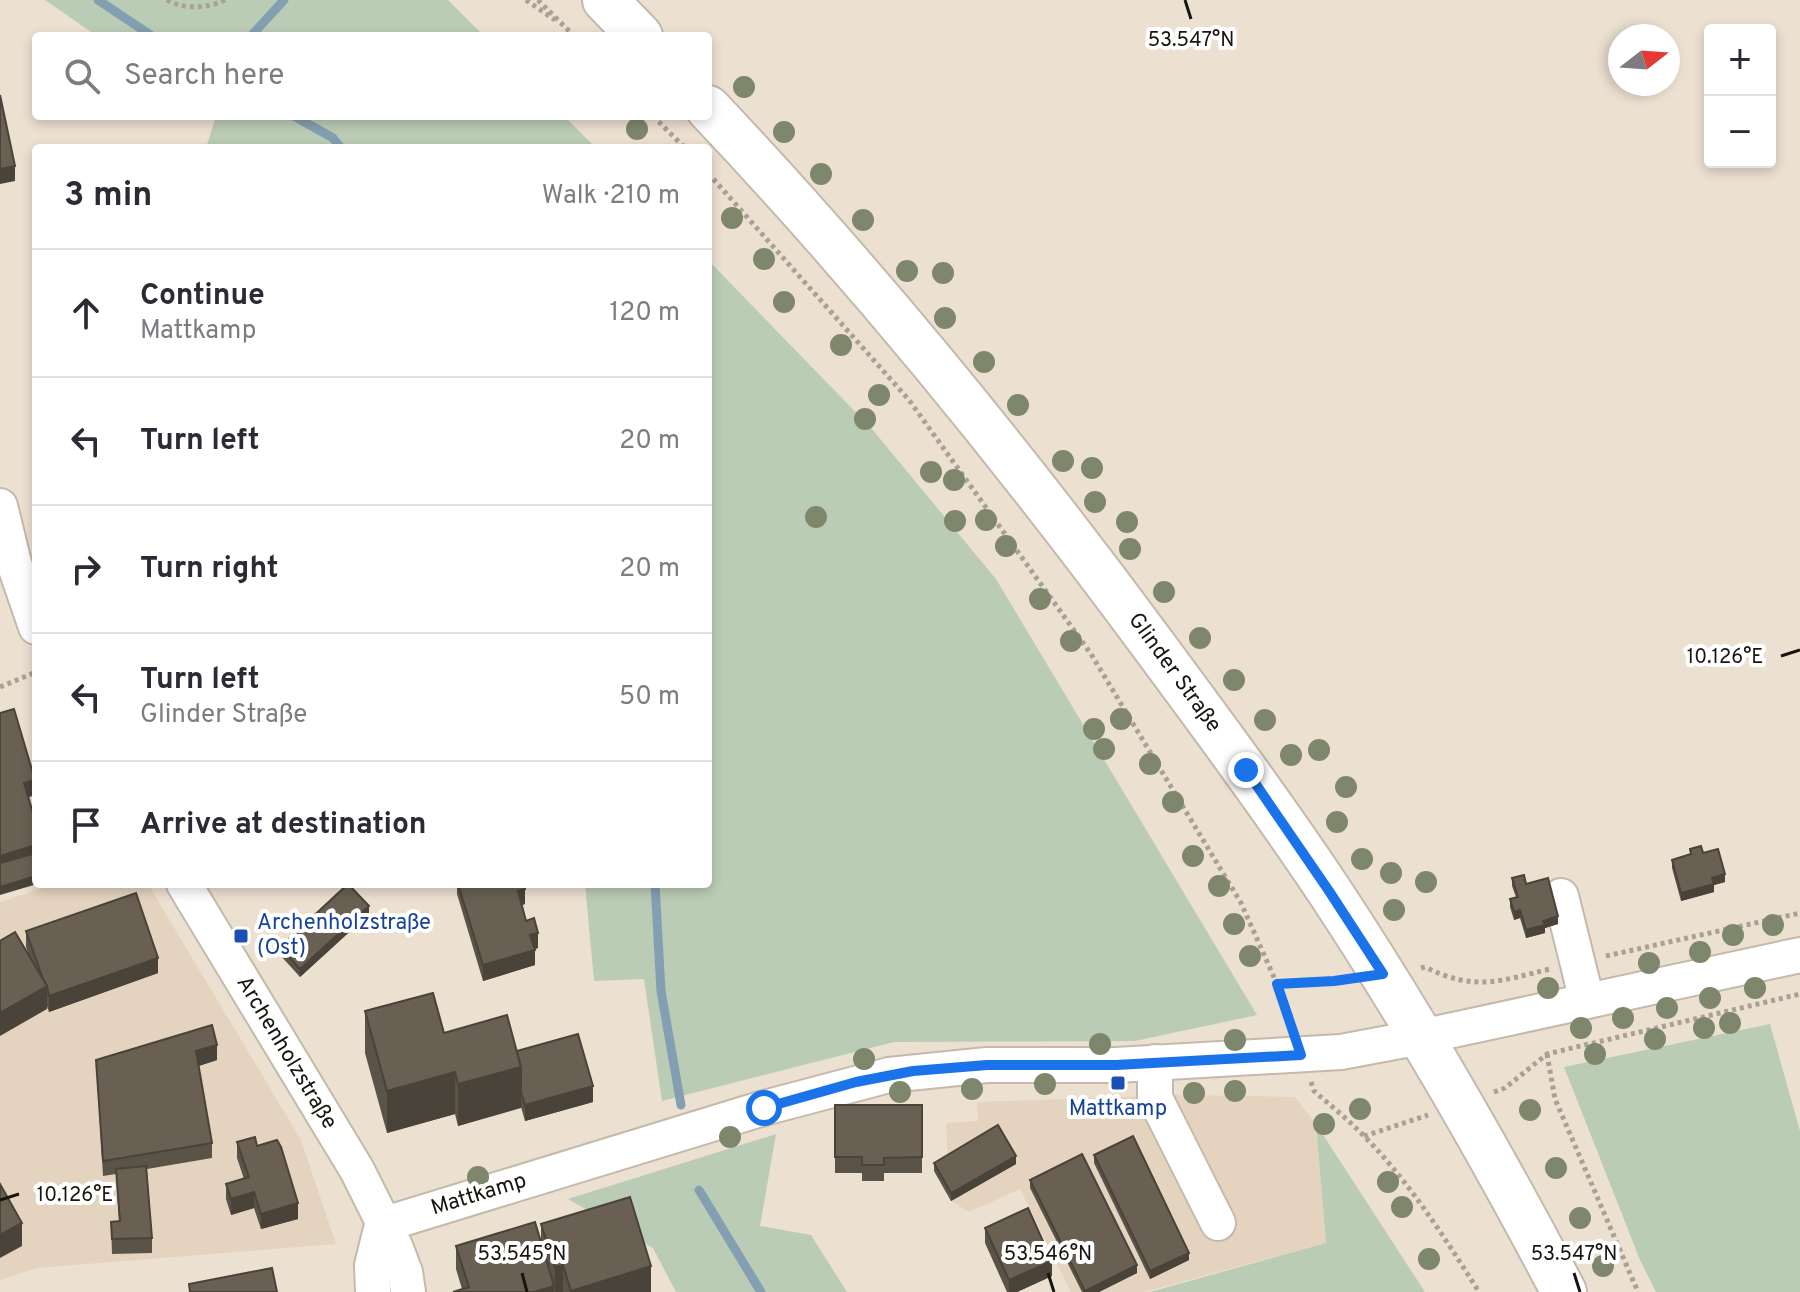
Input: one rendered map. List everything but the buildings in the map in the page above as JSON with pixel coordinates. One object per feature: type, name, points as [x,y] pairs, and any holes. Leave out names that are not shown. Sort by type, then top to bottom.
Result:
[{"type":"main road","points":[[605,0],[636,32]]},
{"type":"main road","name":"Glinder Straße","points":[[712,112],[863,280],[1034,487],[1246,770],[1383,974],[1476,1126],[1564,1292]]},
{"type":"street","points":[[0,506],[14,563],[32,615]]},
{"type":"street","name":"Archenholzstraße","points":[[186,888],[343,1146],[395,1246],[405,1272],[408,1292]]},
{"type":"street","points":[[1561,896],[1587,1001]]},
{"type":"street","name":"Mattkamp","points":[[382,1225],[764,1108],[889,1075],[987,1065],[1155,1062],[1341,1052],[1800,955]]},
{"type":"street","points":[[1155,1062],[1155,1098],[1218,1223]]},
{"type":"street","points":[[373,1292],[372,1265],[382,1225]]},
{"type":"path","points":[[167,0],[174,5],[211,6],[225,0]]},
{"type":"path","points":[[526,0],[566,28]]},
{"type":"path","points":[[538,0],[570,32]]},
{"type":"path","points":[[657,120],[681,144]]},
{"type":"path","points":[[712,178],[909,400],[1091,654],[1241,903],[1277,984],[1314,1091],[1364,1136],[1401,1178],[1446,1238],[1479,1292]]},
{"type":"path","points":[[0,687],[32,674]]},
{"type":"path","points":[[1277,984],[1334,981],[1425,967],[1443,976],[1484,984],[1800,913]]},
{"type":"path","points":[[1638,1292],[1555,1099],[1547,1054],[1800,994]]},
{"type":"shaded area","points":[[43,888],[150,888],[301,1140],[336,1244],[37,1268],[0,1280],[0,902]]},
{"type":"shaded area","points":[[1177,1095],[1295,1097],[1316,1124],[1326,1243],[1144,1292],[1071,1292],[1020,1189],[969,1212],[951,1201],[934,1171],[948,1161],[946,1123],[978,1121],[977,1102]]},
{"type":"green space","points":[[45,0],[448,0],[480,32],[91,32]]},
{"type":"green space","points":[[215,120],[568,120],[592,144],[207,144]]},
{"type":"green space","points":[[712,264],[872,429],[996,579],[1257,1015],[1135,1041],[894,1042],[662,1101],[644,979],[594,981],[585,888],[712,888]]},
{"type":"green space","points":[[1770,1024],[1800,1131],[1800,1292],[1656,1292],[1640,1260],[1564,1067]]},
{"type":"green space","points":[[1316,1124],[1425,1292],[1150,1292],[1326,1243]]},
{"type":"green space","points":[[776,1134],[760,1226],[811,1235],[847,1292],[676,1292],[653,1248],[568,1199]]},
{"type":"waterway","points":[[98,0],[146,32]]},
{"type":"waterway","points":[[255,32],[284,0]]},
{"type":"waterway","points":[[301,120],[338,144]]},
{"type":"waterway","points":[[655,888],[661,991],[681,1105]]},
{"type":"waterway","points":[[699,1190],[761,1292]]},
{"type":"place","name":"Archenholzstraße (Ost)","points":[[241,936]]},
{"type":"place","name":"Mattkamp","points":[[1118,1083]]},
{"type":"route","points":[[764,1108],[856,1082],[913,1071],[987,1065],[1116,1065],[1301,1055],[1277,984],[1383,974],[1246,770]]}]
